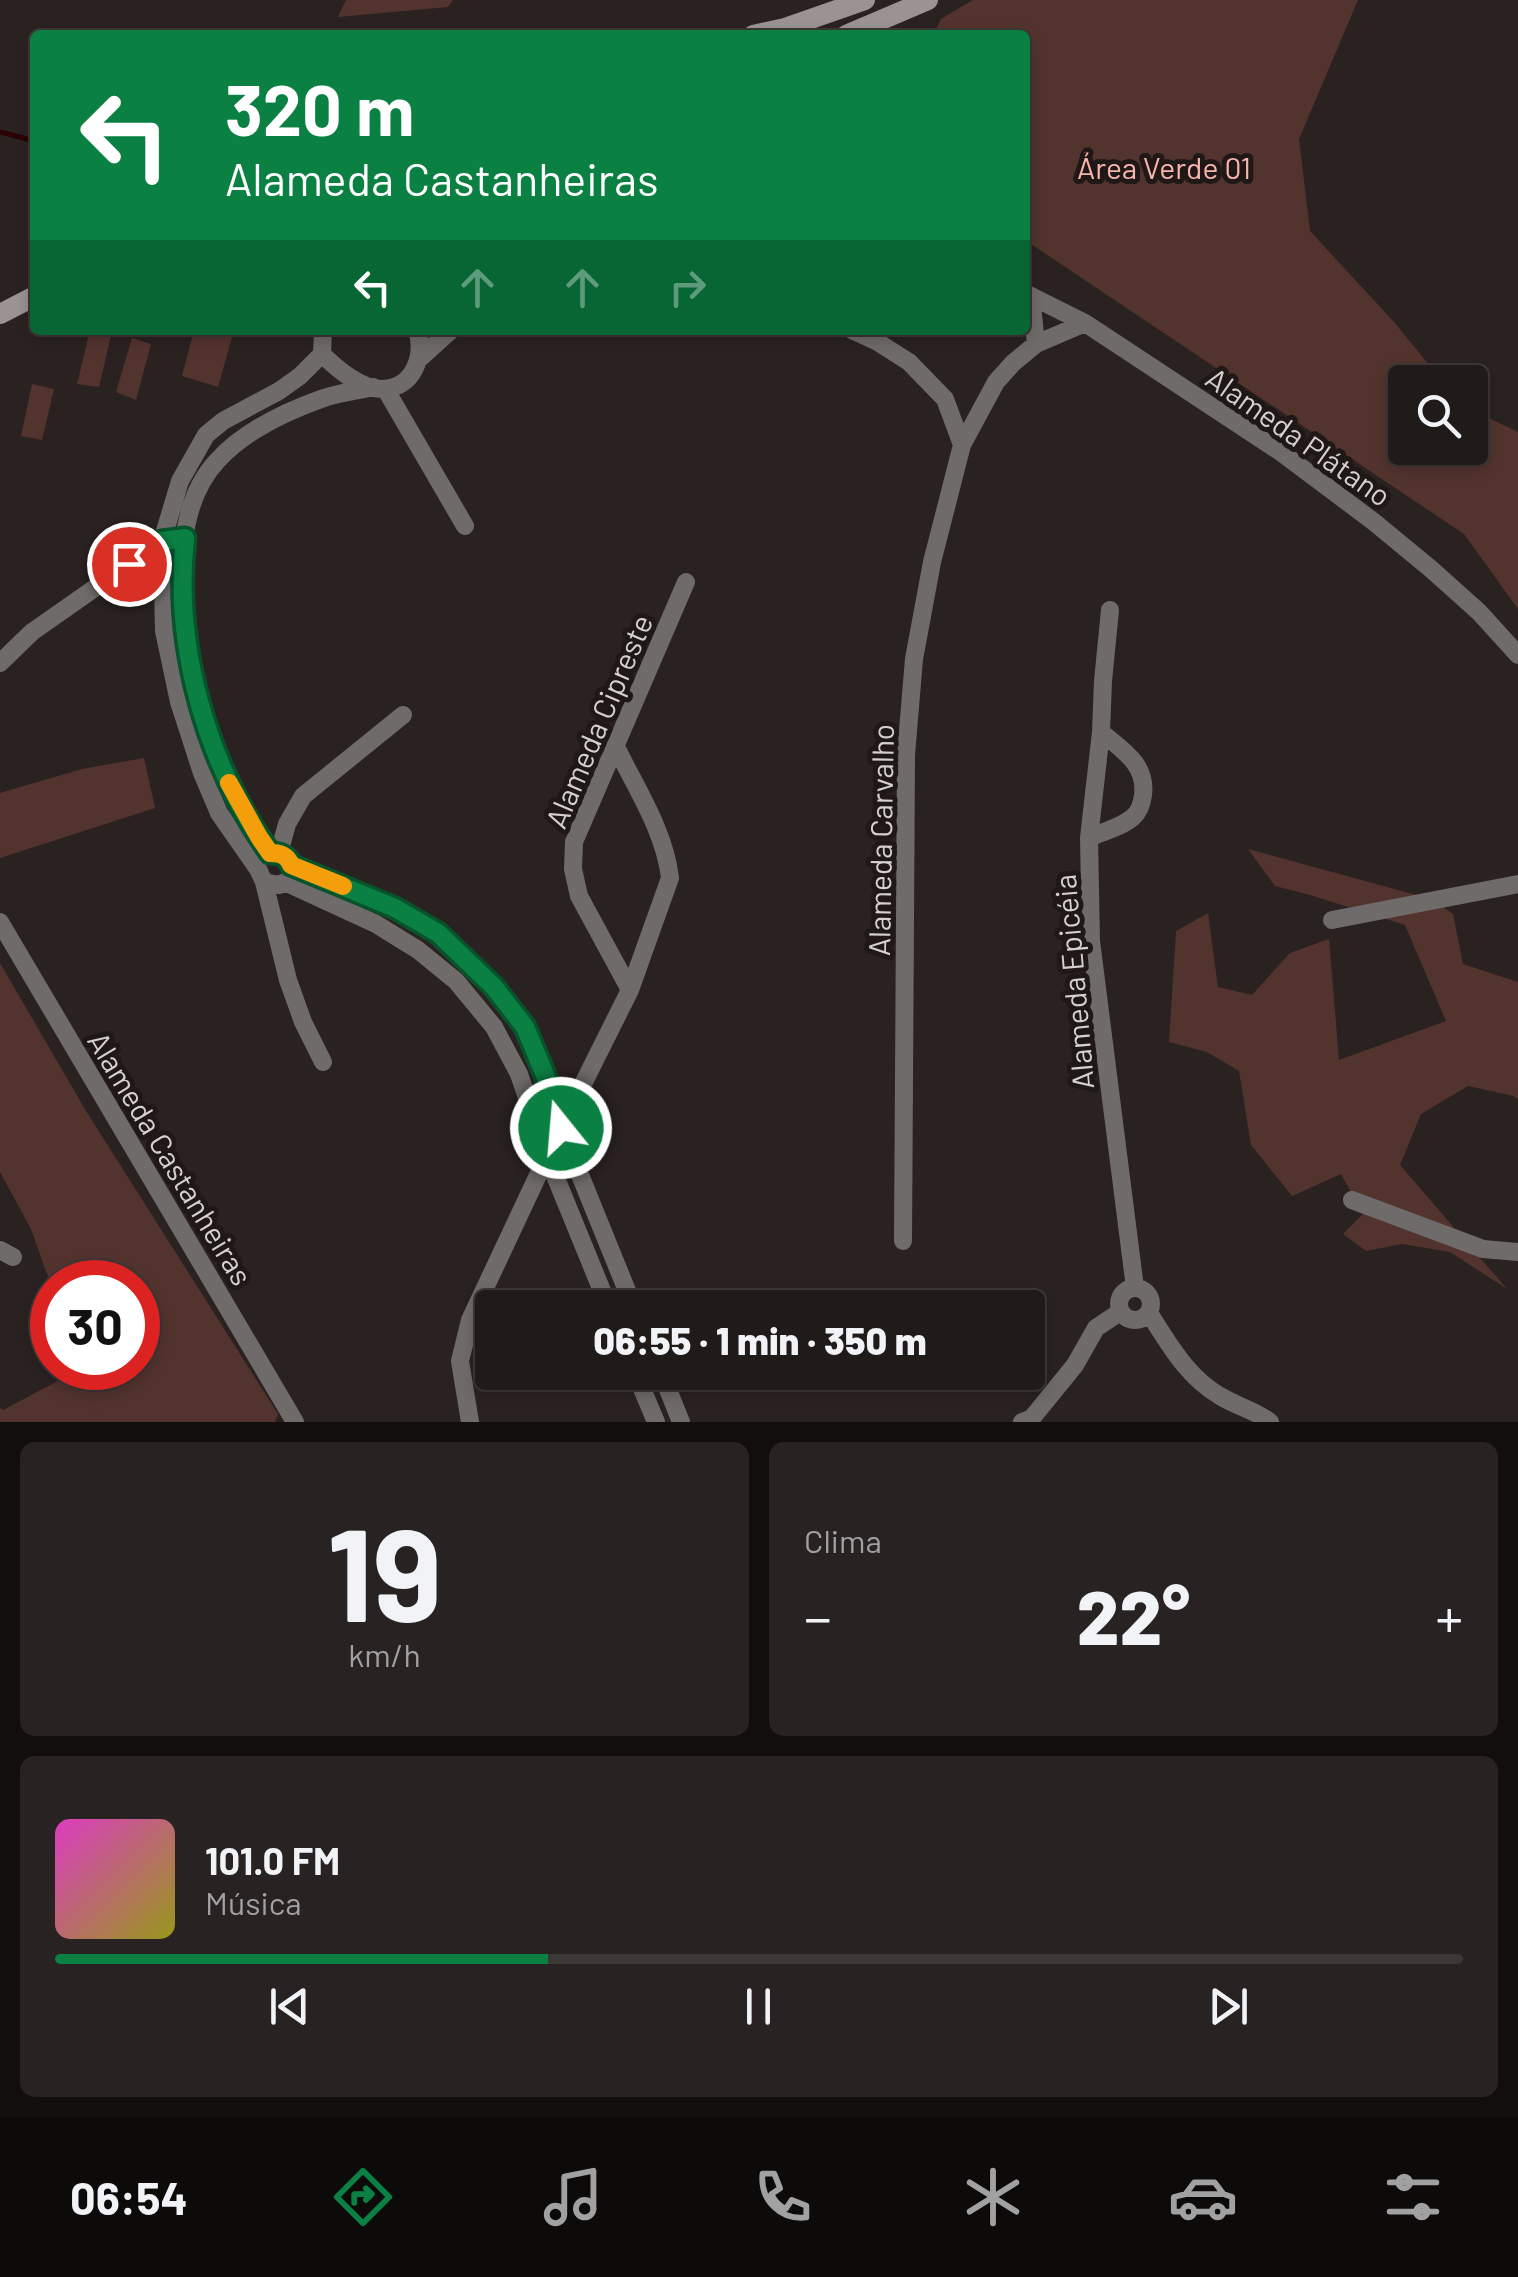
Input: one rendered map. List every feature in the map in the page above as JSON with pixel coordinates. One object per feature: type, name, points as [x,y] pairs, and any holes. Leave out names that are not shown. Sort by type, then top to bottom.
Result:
[{"type":"main road","points":[[776,30],[865,0]]},
{"type":"main road","points":[[858,30],[928,0]]},
{"type":"main road","points":[[0,314],[30,299]]},
{"type":"street","name":"Alameda Plátano","points":[[1030,295],[1085,323],[1282,453],[1374,522],[1479,612],[1518,656]]},
{"type":"street","points":[[1030,306],[1036,344]]},
{"type":"street","name":"Alameda Carvalho","points":[[904,1241],[906,756],[918,640],[932,562],[962,444],[996,382],[1036,344],[1085,323]]},
{"type":"street","points":[[322,1062],[288,980],[261,876],[219,814],[179,702],[164,630],[162,541],[180,481],[206,435],[300,376],[322,354],[324,335]]},
{"type":"street","points":[[419,335],[420,359]]},
{"type":"street","points":[[446,335],[420,359],[404,381],[324,398],[252,433],[218,460],[197,494],[185,538],[184,632],[206,725],[235,794],[281,863],[418,950],[456,981],[494,1027],[519,1074],[547,1156],[602,1290]]},
{"type":"street","points":[[863,335],[909,362],[945,400],[962,444]]},
{"type":"street","points":[[322,354],[346,374],[379,388],[466,526]]},
{"type":"street","points":[[945,400],[980,407]]},
{"type":"street","points":[[0,663],[32,632],[162,541],[185,538]]},
{"type":"street","name":"Alameda Cipreste","points":[[630,990],[579,896],[573,869],[574,842],[686,582]]},
{"type":"street","name":"Alameda Epicéia","points":[[1110,610],[1089,838],[1091,940],[1135,1288]]},
{"type":"street","points":[[261,876],[278,885],[287,824],[302,796],[403,715]]},
{"type":"street","points":[[1089,838],[1132,819],[1144,791],[1144,779],[1136,762],[1101,732]]},
{"type":"street","points":[[470,1422],[460,1360],[470,1320],[630,990],[670,878],[661,839],[616,747]]},
{"type":"street","points":[[261,876],[264,856],[395,908],[438,933],[480,973],[525,1027],[627,1290]]},
{"type":"street","points":[[1332,920],[1518,884]]},
{"type":"street","name":"Alameda Castanheiras","points":[[0,922],[295,1422]]},
{"type":"street","points":[[568,1207],[589,1198]]},
{"type":"street","points":[[1352,1200],[1483,1250],[1518,1252]]},
{"type":"street","points":[[1135,1288],[1149,1296],[1151,1304],[1148,1313],[1134,1320],[1120,1312],[1118,1303],[1121,1295],[1135,1288]]},
{"type":"street","points":[[1022,1422],[1032,1418],[1075,1366],[1096,1328],[1120,1312]]},
{"type":"street","points":[[1148,1313],[1185,1368],[1215,1394],[1270,1422]]},
{"type":"street","points":[[643,1390],[656,1422]]},
{"type":"street","points":[[668,1390],[681,1422]]},
{"type":"green space","points":[[346,0],[453,0],[448,7],[338,17]]},
{"type":"green space","name":"Área Verde 01","points":[[973,0],[1358,0],[1299,139],[1310,231],[1429,365],[1388,365],[1388,465],[1488,465],[1488,418],[1518,432],[1518,609],[1464,534],[1030,243],[1030,30],[936,30],[941,19]]},
{"type":"green space","points":[[89,335],[111,335],[99,387],[77,384]]},
{"type":"green space","points":[[193,335],[233,335],[218,387],[182,376]]},
{"type":"green space","points":[[132,338],[151,344],[136,400],[116,392]]},
{"type":"green space","points":[[32,384],[54,389],[42,440],[21,436]]},
{"type":"green space","points":[[144,758],[155,808],[0,858],[0,793],[82,769]]},
{"type":"green space","points":[[1248,849],[1431,899],[1453,914],[1463,964],[1518,982],[1518,1100],[1468,1086],[1421,1114],[1400,1165],[1507,1289],[1450,1252],[1402,1244],[1366,1251],[1343,1234],[1363,1214],[1341,1174],[1292,1196],[1251,1145],[1239,1071],[1207,1052],[1169,1042],[1176,931],[1208,913],[1218,987],[1252,995],[1290,953],[1329,939],[1339,1060],[1446,1021],[1405,925],[1275,886]]},
{"type":"green space","points":[[0,963],[86,1111],[278,1414],[275,1422],[0,1422],[0,1408],[3,1410],[41,1390],[160,1390],[160,1260],[42,1260],[31,1229],[0,1172]]},
{"type":"waterway","points":[[0,132],[30,140]]},
{"type":"slow traffic","points":[[229,783],[270,853],[279,853],[291,865],[343,886]]},
{"type":"route","points":[[129,564],[162,541],[185,538],[184,632],[206,725],[235,794],[270,853],[279,853],[291,865],[395,908],[438,933],[494,987],[525,1027],[561,1128]]}]
